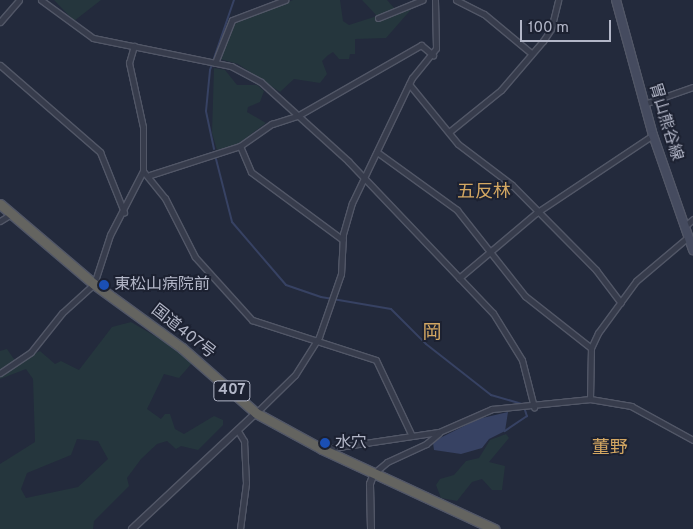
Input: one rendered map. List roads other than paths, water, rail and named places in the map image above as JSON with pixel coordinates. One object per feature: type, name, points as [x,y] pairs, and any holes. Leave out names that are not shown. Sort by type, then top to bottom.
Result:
[{"type":"highway","name":"国道407号","points":[[0,204],[94,284],[182,348],[256,414],[322,449],[494,529]]},
{"type":"main road","name":"胄山熊谷線","points":[[616,0],[653,134],[693,250]]},
{"type":"street","points":[[0,22],[19,0]]},
{"type":"street","points":[[41,0],[92,38],[231,66],[261,82],[299,115],[363,179],[459,278],[512,340],[534,407]]},
{"type":"street","points":[[215,63],[232,20],[285,0]]},
{"type":"street","points":[[378,18],[422,0]]},
{"type":"street","points":[[132,529],[256,414],[294,376],[317,343],[340,274],[343,240],[352,203],[409,84],[433,55],[438,41],[435,0]]},
{"type":"street","points":[[456,0],[484,14],[531,53]]},
{"type":"street","points":[[449,132],[495,95],[552,29],[558,0]]},
{"type":"street","points":[[150,175],[240,146],[272,124],[299,115],[421,45],[433,55]]},
{"type":"street","points":[[0,373],[31,352],[62,313],[94,284],[110,235],[124,212],[143,172],[145,142],[129,63],[134,46]]},
{"type":"street","points":[[0,65],[100,152],[124,212]]},
{"type":"street","points":[[409,84],[449,132],[475,159],[512,185],[536,212],[596,270],[621,303]]},
{"type":"street","points":[[644,104],[693,87]]},
{"type":"street","points":[[459,278],[536,212],[653,134]]},
{"type":"street","points":[[240,146],[251,172],[343,240]]},
{"type":"street","points":[[377,152],[450,204],[525,296],[591,348]]},
{"type":"street","points":[[143,172],[150,175],[195,257],[252,320],[317,343],[376,360],[412,436]]},
{"type":"street","points":[[0,221],[11,214]]},
{"type":"street","points":[[685,226],[693,220]]},
{"type":"street","points":[[590,400],[591,348],[621,303],[650,266],[688,237]]},
{"type":"street","points":[[371,529],[370,484],[374,473],[387,462],[418,448],[439,432],[486,411],[590,400],[631,406],[693,440]]},
{"type":"street","points":[[238,431],[245,446],[246,483],[240,529]]},
{"type":"street","points":[[322,449],[439,432]]},
{"type":"water","points":[[508,412],[505,431],[489,439],[482,448],[461,454],[434,450],[433,443],[438,439],[478,419]]},
{"type":"waterway","points":[[214,149],[206,111],[210,70],[234,0]]},
{"type":"waterway","points":[[216,159],[232,222],[286,285],[321,297],[391,309],[426,344],[491,395],[523,404],[527,416],[505,431]]},
{"type":"place","name":"東松山病院前","points":[[104,285]]},
{"type":"place","name":"水穴","points":[[325,443]]},
{"type":"district","name":"五反林","points":[[484,193]]},
{"type":"district","name":"岡","points":[[432,334]]},
{"type":"district","name":"董野","points":[[610,449]]}]
